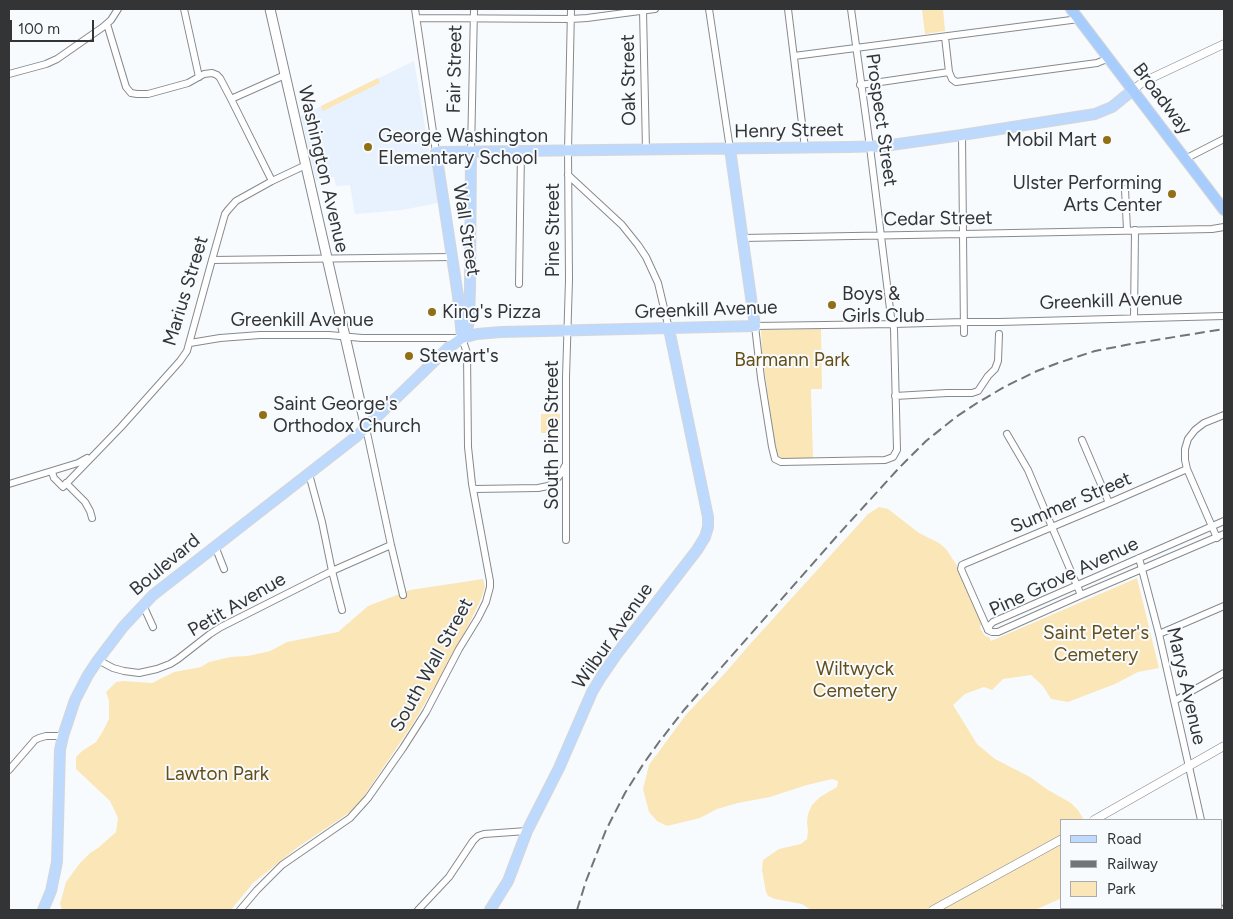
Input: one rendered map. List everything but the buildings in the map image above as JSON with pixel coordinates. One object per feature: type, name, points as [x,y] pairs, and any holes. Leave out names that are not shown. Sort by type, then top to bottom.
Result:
[{"type":"highway","name":"Broadway","points":[[1071,9],[1224,210]]},
{"type":"main road","name":"Washington Avenue","points":[[270,9],[366,428]]},
{"type":"main road","name":"Henry Street","points":[[436,152],[884,146],[1095,114],[1112,107],[1133,90]]},
{"type":"main road","points":[[730,149],[755,326]]},
{"type":"main road","name":"Wall Street","points":[[436,152],[458,296],[462,338]]},
{"type":"main road","name":"Fair Street","points":[[462,338],[467,330],[469,321],[472,152]]},
{"type":"main road","name":"Greenkill Avenue","points":[[462,338],[477,334],[755,326]]},
{"type":"main road","name":"Wilbur Avenue","points":[[490,910],[508,881],[527,831],[559,768],[592,692],[601,677],[697,550],[708,527],[708,516],[669,328]]},
{"type":"main road","name":"Boulevard","points":[[43,910],[51,891],[57,862],[60,750],[63,736],[75,700],[98,660],[123,627],[153,596],[366,428],[448,348],[462,338]]},
{"type":"street","points":[[9,74],[57,59],[107,24],[118,9]]},
{"type":"street","points":[[184,9],[200,77]]},
{"type":"street","name":"Wall Street","points":[[415,9],[436,152]]},
{"type":"street","name":"Fair Street","points":[[472,152],[474,9]]},
{"type":"street","name":"Pine Street","points":[[567,331],[571,9]]},
{"type":"street","points":[[416,18],[474,20],[571,19],[656,9]]},
{"type":"street","points":[[709,9],[730,149]]},
{"type":"street","points":[[788,9],[805,148]]},
{"type":"street","name":"Prospect Street","points":[[755,326],[761,378],[775,459],[781,462],[885,460],[893,457],[896,452],[895,335],[851,9]]},
{"type":"street","name":"Oak Street","points":[[643,10],[646,150]]},
{"type":"street","points":[[794,56],[1079,19]]},
{"type":"street","points":[[107,24],[126,87],[131,93],[148,94],[188,83],[212,73],[217,75],[232,99],[272,181]]},
{"type":"street","points":[[945,37],[949,72],[952,79],[956,82],[1097,63],[1109,58]]},
{"type":"street","points":[[1133,90],[1143,82],[1224,44]]},
{"type":"street","points":[[860,84],[949,72]]},
{"type":"street","points":[[232,99],[285,75]]},
{"type":"street","points":[[962,135],[964,333]]},
{"type":"street","points":[[1185,159],[1224,139]]},
{"type":"street","points":[[519,284],[521,151]]},
{"type":"street","name":"Marius Street","points":[[65,485],[121,428],[188,351],[195,319],[225,214],[228,210],[236,201],[306,165]]},
{"type":"street","points":[[568,175],[622,225],[642,251],[658,283],[669,328]]},
{"type":"street","points":[[1125,189],[1127,230]]},
{"type":"street","name":"Cedar Street","points":[[742,238],[1224,227]]},
{"type":"street","points":[[1134,318],[1135,230]]},
{"type":"street","points":[[212,260],[452,257]]},
{"type":"street","name":"Greenkill Avenue","points":[[755,326],[1224,316]]},
{"type":"street","name":"South Pine Street","points":[[566,540],[567,331]]},
{"type":"street","points":[[895,396],[972,393],[978,391],[995,369],[998,361],[999,334]]},
{"type":"street","name":"Greenkill Avenue","points":[[190,343],[220,338],[260,335],[462,338]]},
{"type":"street","name":"South Wall Street","points":[[240,910],[257,890],[282,866],[337,828],[360,807],[403,748],[426,712],[486,602],[490,581],[468,447],[467,353],[462,338]]},
{"type":"street","points":[[1217,538],[1187,469],[1185,449],[1188,439],[1195,430],[1204,423],[1224,415]]},
{"type":"street","points":[[366,428],[403,595]]},
{"type":"street","points":[[1007,434],[1028,470],[1082,595]]},
{"type":"street","points":[[1082,440],[1109,503]]},
{"type":"street","points":[[9,484],[78,464],[96,452]]},
{"type":"street","points":[[474,489],[538,488],[548,486],[560,475],[566,464]]},
{"type":"street","name":"Summer Street","points":[[988,630],[961,568],[962,565],[1187,469]]},
{"type":"street","points":[[52,472],[54,478],[85,502],[92,518]]},
{"type":"street","points":[[309,474],[342,610]]},
{"type":"street","name":"Pine Grove Avenue","points":[[1224,521],[993,622],[988,630],[998,632],[1224,534]]},
{"type":"street","name":"Petit Avenue","points":[[98,660],[113,668],[139,673],[170,664],[221,627],[332,571],[391,545]]},
{"type":"street","points":[[215,546],[224,569]]},
{"type":"street","name":"Marys Avenue","points":[[1139,558],[1160,634],[1201,819]]},
{"type":"street","points":[[143,605],[153,627]]},
{"type":"street","points":[[1160,634],[1224,606]]},
{"type":"street","points":[[1174,701],[1224,673]]},
{"type":"street","points":[[9,770],[35,740],[46,736],[63,736]]},
{"type":"street","points":[[1096,819],[1224,746]]},
{"type":"street","points":[[418,910],[450,876],[478,836],[527,831]]},
{"type":"street","points":[[933,910],[1060,839]]},
{"type":"shaded area","name":"George Washington Elementary School","points":[[414,61],[438,203],[402,210],[355,214],[350,185],[336,186],[334,177],[316,181],[301,116]]},
{"type":"shaded area","points":[[1102,909],[1217,909],[1217,910],[1101,910]]},
{"type":"green space","points":[[922,9],[943,9],[945,31],[925,34]]},
{"type":"green space","points":[[378,78],[380,83],[323,111],[321,106]]},
{"type":"green space","name":"Barmann Park","points":[[821,329],[822,389],[811,389],[813,459],[784,459],[777,455],[776,452],[762,354],[761,330]]},
{"type":"green space","points":[[541,414],[560,414],[559,433],[541,433]]},
{"type":"green space","name":"Wiltwyck Cemetery","points":[[879,507],[888,509],[919,533],[939,543],[946,549],[958,567],[983,624],[981,624],[980,628],[991,641],[1137,578],[1159,668],[1138,672],[1115,684],[1068,702],[1051,699],[1043,686],[1031,675],[1003,679],[992,690],[984,687],[965,694],[953,705],[977,744],[995,759],[1030,777],[1071,803],[1083,819],[1060,819],[1060,835],[925,910],[811,910],[802,904],[768,896],[762,870],[763,860],[779,849],[801,844],[807,839],[808,814],[812,805],[820,797],[837,787],[838,781],[832,779],[770,797],[738,803],[717,809],[700,818],[667,826],[657,821],[649,812],[643,789],[649,765],[685,716],[868,514]]},
{"type":"green space","name":"Lawton Park","points":[[483,579],[485,587],[481,599],[444,671],[412,725],[362,799],[351,811],[298,847],[253,883],[231,910],[62,910],[60,904],[66,882],[90,853],[116,832],[118,818],[110,801],[76,769],[76,757],[96,742],[103,731],[109,719],[109,701],[106,692],[116,682],[152,683],[174,672],[201,667],[209,662],[270,651],[287,642],[338,632],[368,606],[410,590]]},
{"type":"green space","points":[[1060,843],[1060,899],[1035,910],[940,910]]},
{"type":"railway","points":[[577,910],[606,830],[625,793],[659,742],[684,710],[837,536],[926,441],[977,403],[1006,386],[1058,363],[1095,351],[1224,329]]},
{"type":"place","name":"Mobil Mart","points":[[1107,140]]},
{"type":"place","name":"George Washington Elementary School","points":[[368,147]]},
{"type":"place","name":"Ulster Performing Arts Center","points":[[1172,194]]},
{"type":"place","name":"Boys & Girls Club","points":[[832,305]]},
{"type":"place","name":"King's Pizza","points":[[432,312]]},
{"type":"place","name":"Stewart's","points":[[409,356]]},
{"type":"place","name":"Saint George's Orthodox Church","points":[[263,415]]},
{"type":"park label","name":"Saint Peter's Cemetery","points":[[1096,644]]}]
